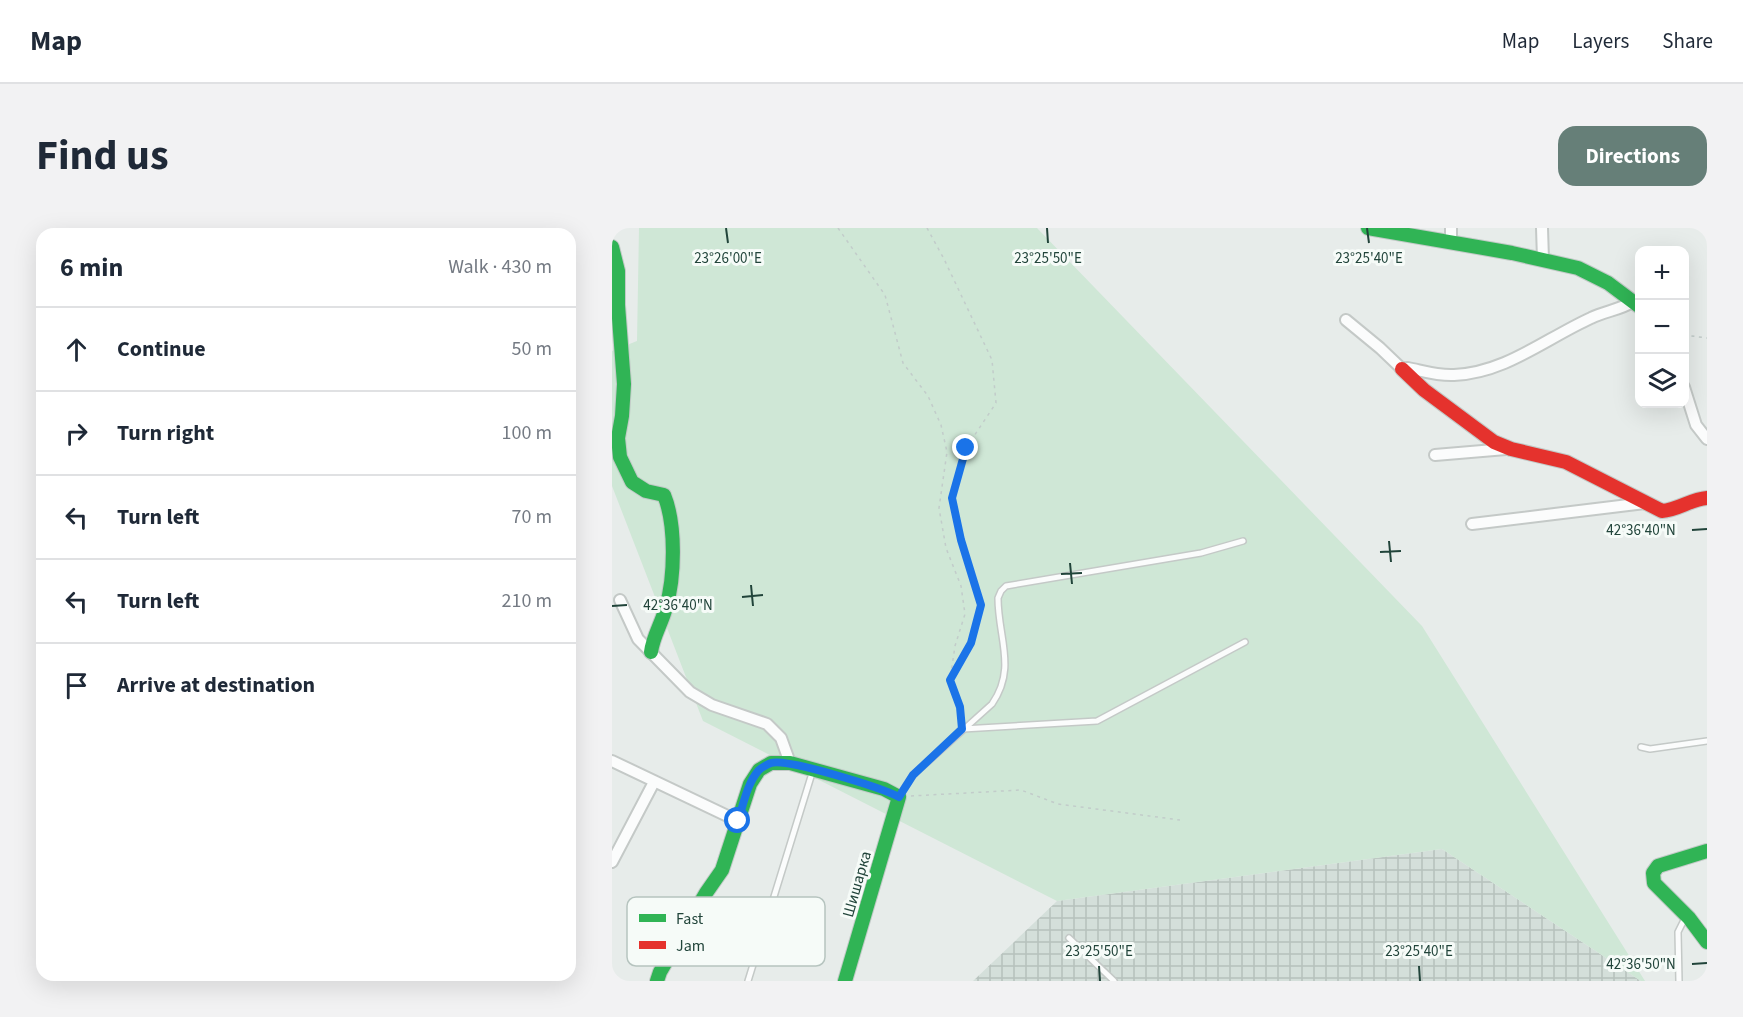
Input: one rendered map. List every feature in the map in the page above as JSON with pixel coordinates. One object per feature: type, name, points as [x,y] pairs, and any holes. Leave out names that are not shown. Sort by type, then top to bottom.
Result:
[{"type":"street","points":[[1368,228],[1543,259],[1578,268],[1608,283],[1635,303]]},
{"type":"street","points":[[1451,228],[1451,242]]},
{"type":"street","points":[[1542,228],[1543,259]]},
{"type":"street","points":[[612,247],[618,272],[624,384],[618,438],[620,457],[632,482],[646,491],[664,495],[668,502],[672,574],[667,606],[651,639],[651,652]]},
{"type":"street","points":[[1402,369],[1452,375],[1484,372],[1508,362],[1593,317],[1635,304]]},
{"type":"street","points":[[1346,320],[1425,390],[1506,449]]},
{"type":"street","points":[[1689,403],[1696,425],[1707,439]]},
{"type":"street","points":[[1435,455],[1506,449],[1549,456],[1568,463],[1662,511],[1671,512],[1690,501],[1707,498]]},
{"type":"street","points":[[1472,524],[1645,503]]},
{"type":"street","points":[[620,600],[638,639],[690,692],[712,705],[767,724],[780,738],[790,763]]},
{"type":"street","points":[[612,761],[738,821]]},
{"type":"street","points":[[703,897],[722,870],[750,784],[759,770],[771,763],[790,763],[884,789],[899,797]]},
{"type":"street","points":[[612,862],[654,782]]},
{"type":"street","name":"Шишарка","points":[[845,981],[899,797]]},
{"type":"street","points":[[1707,851],[1658,866],[1653,873],[1654,883],[1692,920],[1707,942]]},
{"type":"street","points":[[657,981],[663,966]]},
{"type":"lane","points":[[899,797],[913,775],[992,704],[1001,691],[1005,676],[1005,658],[998,598],[1000,591],[1006,586],[1201,553],[1243,542]]},
{"type":"lane","points":[[962,729],[1097,721],[1245,642]]},
{"type":"lane","points":[[1641,747],[1650,748],[1707,741]]},
{"type":"lane","points":[[774,897],[813,770]]},
{"type":"lane","points":[[1679,981],[1678,932],[1683,922],[1692,920]]},
{"type":"lane","points":[[1069,938],[1114,981]]},
{"type":"lane","points":[[748,981],[753,966]]},
{"type":"path","points":[[838,228],[885,296],[903,363],[928,396],[941,425],[947,452],[939,508],[946,548],[961,586],[965,614],[955,646],[950,680],[960,707],[962,729]]},
{"type":"path","points":[[927,228],[992,360],[996,403],[966,448],[952,498],[961,540],[981,605],[971,643],[950,680]]},
{"type":"path","points":[[1689,336],[1707,338]]},
{"type":"path","points":[[899,797],[1021,790],[1058,804],[1180,820]]},
{"type":"shaded area","points":[[1442,849],[1641,981],[973,981],[1057,901]]},
{"type":"green space","points":[[639,228],[1037,228],[1422,626],[1645,981],[1641,981],[1442,849],[1057,901],[703,721],[612,486],[612,351],[637,341]]},
{"type":"traffic: fast","points":[[1368,228],[1512,253],[1578,268],[1608,283],[1635,303]]},
{"type":"traffic: fast","points":[[612,247],[618,271],[618,305],[624,384],[618,438],[620,457],[632,482],[646,491],[664,495],[671,521],[673,551],[669,595],[651,652]]},
{"type":"traffic: fast","points":[[704,897],[722,870],[750,784],[759,770],[771,763],[790,763],[884,789],[899,797],[845,981]]},
{"type":"traffic: fast","points":[[1707,851],[1658,866],[1653,873],[1654,883],[1689,918],[1707,942]]},
{"type":"traffic: fast","points":[[657,981],[663,966]]},
{"type":"traffic: jam","points":[[1402,369],[1424,390],[1494,442],[1511,449],[1566,462],[1662,511],[1707,498]]},
{"type":"route","points":[[738,821],[750,784],[759,770],[771,763],[790,763],[884,789],[899,797],[913,775],[962,729],[960,707],[950,680],[971,643],[981,605],[961,540],[952,498],[966,448]]}]
